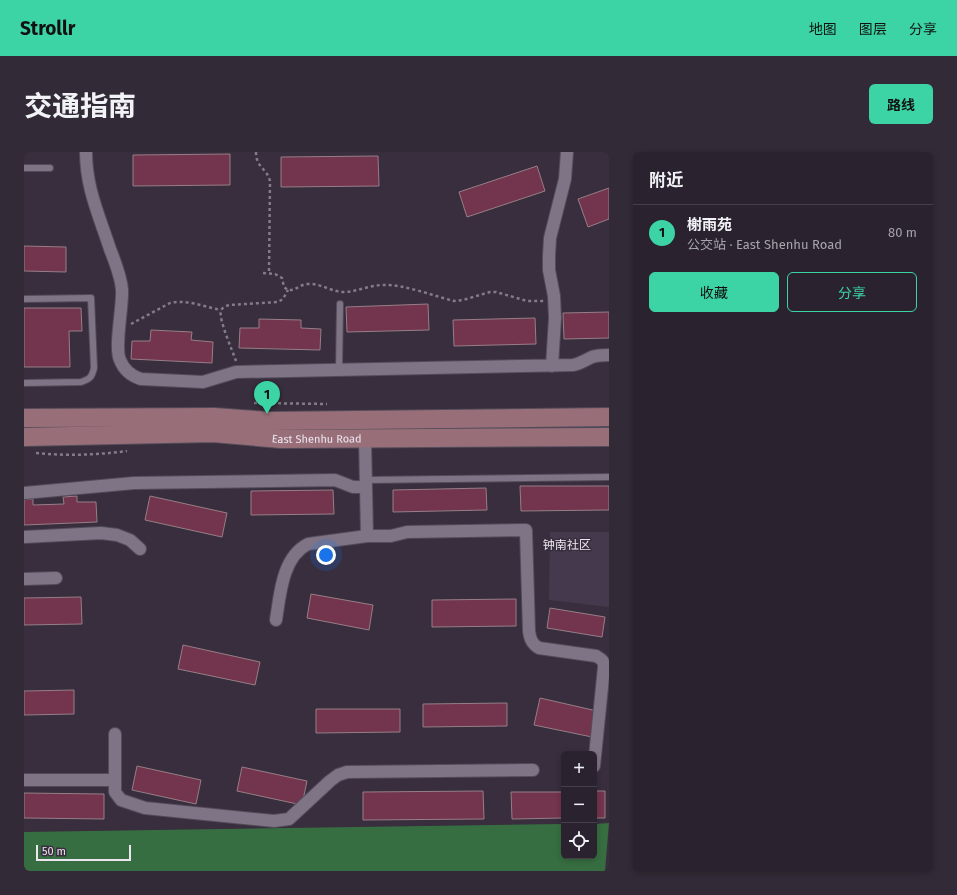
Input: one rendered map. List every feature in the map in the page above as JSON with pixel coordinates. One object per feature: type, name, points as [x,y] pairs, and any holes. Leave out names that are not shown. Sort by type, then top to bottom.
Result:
[{"type":"main road","name":"East Shenhu Road","points":[[24,418],[214,417],[269,421],[609,417]]},
{"type":"main road","name":"East Shenhu Road","points":[[24,437],[214,433],[280,439],[609,437]]},
{"type":"street","points":[[86,152],[87,176],[90,190],[119,274],[122,289],[122,308],[118,349],[119,359],[132,376],[141,380],[203,382],[236,372],[552,366],[581,364],[598,355],[609,355]]},
{"type":"street","points":[[552,366],[555,311],[549,270],[550,238],[565,179],[567,152]]},
{"type":"street","points":[[365,438],[367,536]]},
{"type":"street","points":[[24,493],[134,483],[335,480],[353,487],[365,484]]},
{"type":"street","points":[[276,620],[285,573],[290,560],[301,547],[308,544],[367,536],[391,536],[407,532],[526,530],[528,631],[530,639],[534,645],[539,648],[596,656],[601,658],[604,662],[596,751]]},
{"type":"street","points":[[24,537],[102,533],[117,534],[130,540],[140,549]]},
{"type":"street","points":[[24,579],[56,578]]},
{"type":"street","points":[[115,734],[115,792],[121,800],[145,808],[281,821],[289,819],[294,815],[338,774],[347,772],[533,770]]},
{"type":"street","points":[[24,780],[114,780]]},
{"type":"lane","points":[[24,168],[50,168]]},
{"type":"lane","points":[[24,299],[91,298],[94,368],[92,376],[88,380],[81,382],[24,384]]},
{"type":"lane","points":[[339,371],[340,304]]},
{"type":"lane","points":[[365,484],[609,476]]},
{"type":"path","points":[[256,152],[256,161],[267,174],[270,182],[269,273]]},
{"type":"path","points":[[263,273],[275,274],[282,278],[284,287],[288,290],[294,290],[300,285],[316,284],[342,292],[350,292],[376,285],[390,285],[454,301],[463,300],[490,292],[496,292],[527,301],[548,301]]},
{"type":"path","points":[[221,310],[229,305],[278,302],[283,299],[288,290]]},
{"type":"path","points":[[129,326],[170,303],[177,301],[221,310]]},
{"type":"path","points":[[221,310],[221,319],[237,363]]},
{"type":"path","points":[[252,403],[331,404]]},
{"type":"shaded area","points":[[550,532],[609,532],[609,607],[549,600]]},
{"type":"green space","points":[[609,823],[605,871],[24,871],[24,832],[561,824],[561,859],[597,859],[597,824]]},
{"type":"building","points":[[230,154],[230,185],[133,186],[133,155]]},
{"type":"building","points":[[378,156],[379,186],[281,187],[281,157]]},
{"type":"building","points":[[537,166],[545,191],[467,217],[459,192]]},
{"type":"building","points":[[609,188],[609,219],[588,227],[578,199]]},
{"type":"building","points":[[24,246],[66,247],[66,272],[24,271]]},
{"type":"building","points":[[428,304],[429,330],[347,332],[346,307]]},
{"type":"building","points":[[24,308],[81,308],[82,331],[69,331],[70,367],[24,367]]},
{"type":"building","points":[[609,312],[609,338],[564,339],[563,313]]},
{"type":"building","points":[[535,318],[536,344],[454,346],[453,320]]},
{"type":"building","points":[[259,319],[301,320],[301,328],[321,329],[320,350],[239,348],[240,328],[259,328]]},
{"type":"building","points":[[151,330],[192,332],[191,340],[213,342],[212,363],[131,359],[132,341],[150,341]]},
{"type":"building","points":[[520,486],[609,486],[609,510],[521,511]]},
{"type":"building","points":[[486,488],[487,510],[393,512],[393,490]]},
{"type":"building","points":[[333,490],[334,514],[251,515],[251,491]]},
{"type":"building","points":[[77,496],[77,502],[96,502],[97,522],[24,525],[24,499],[33,499],[33,505],[64,504],[63,497]]},
{"type":"building","points":[[150,496],[227,513],[222,537],[145,520]]},
{"type":"building","points":[[311,594],[373,605],[369,630],[307,618]]},
{"type":"building","points":[[81,597],[82,624],[24,625],[24,598]]},
{"type":"building","points":[[516,599],[516,626],[432,627],[432,600]]},
{"type":"building","points":[[550,608],[605,617],[602,637],[547,628]]},
{"type":"building","points":[[183,645],[260,662],[255,685],[178,669]]},
{"type":"building","points":[[74,690],[74,714],[24,715],[24,691]]},
{"type":"building","points":[[540,698],[597,711],[592,737],[534,725]]},
{"type":"building","points":[[507,703],[507,726],[423,727],[423,704]]},
{"type":"building","points":[[316,709],[400,709],[400,732],[316,733]]},
{"type":"building","points":[[137,766],[201,780],[196,804],[132,790]]},
{"type":"building","points":[[242,767],[307,781],[302,805],[237,791]]},
{"type":"building","points":[[483,791],[484,819],[363,820],[363,792]]},
{"type":"building","points":[[597,791],[605,791],[605,818],[597,818]]},
{"type":"building","points":[[511,792],[561,792],[561,818],[512,819]]},
{"type":"building","points":[[24,793],[104,794],[104,819],[24,818]]},
{"type":"place","name":"榭雨苑","points":[[267,414]]},
{"type":"district","name":"钟南社区","points":[[567,545]]}]
